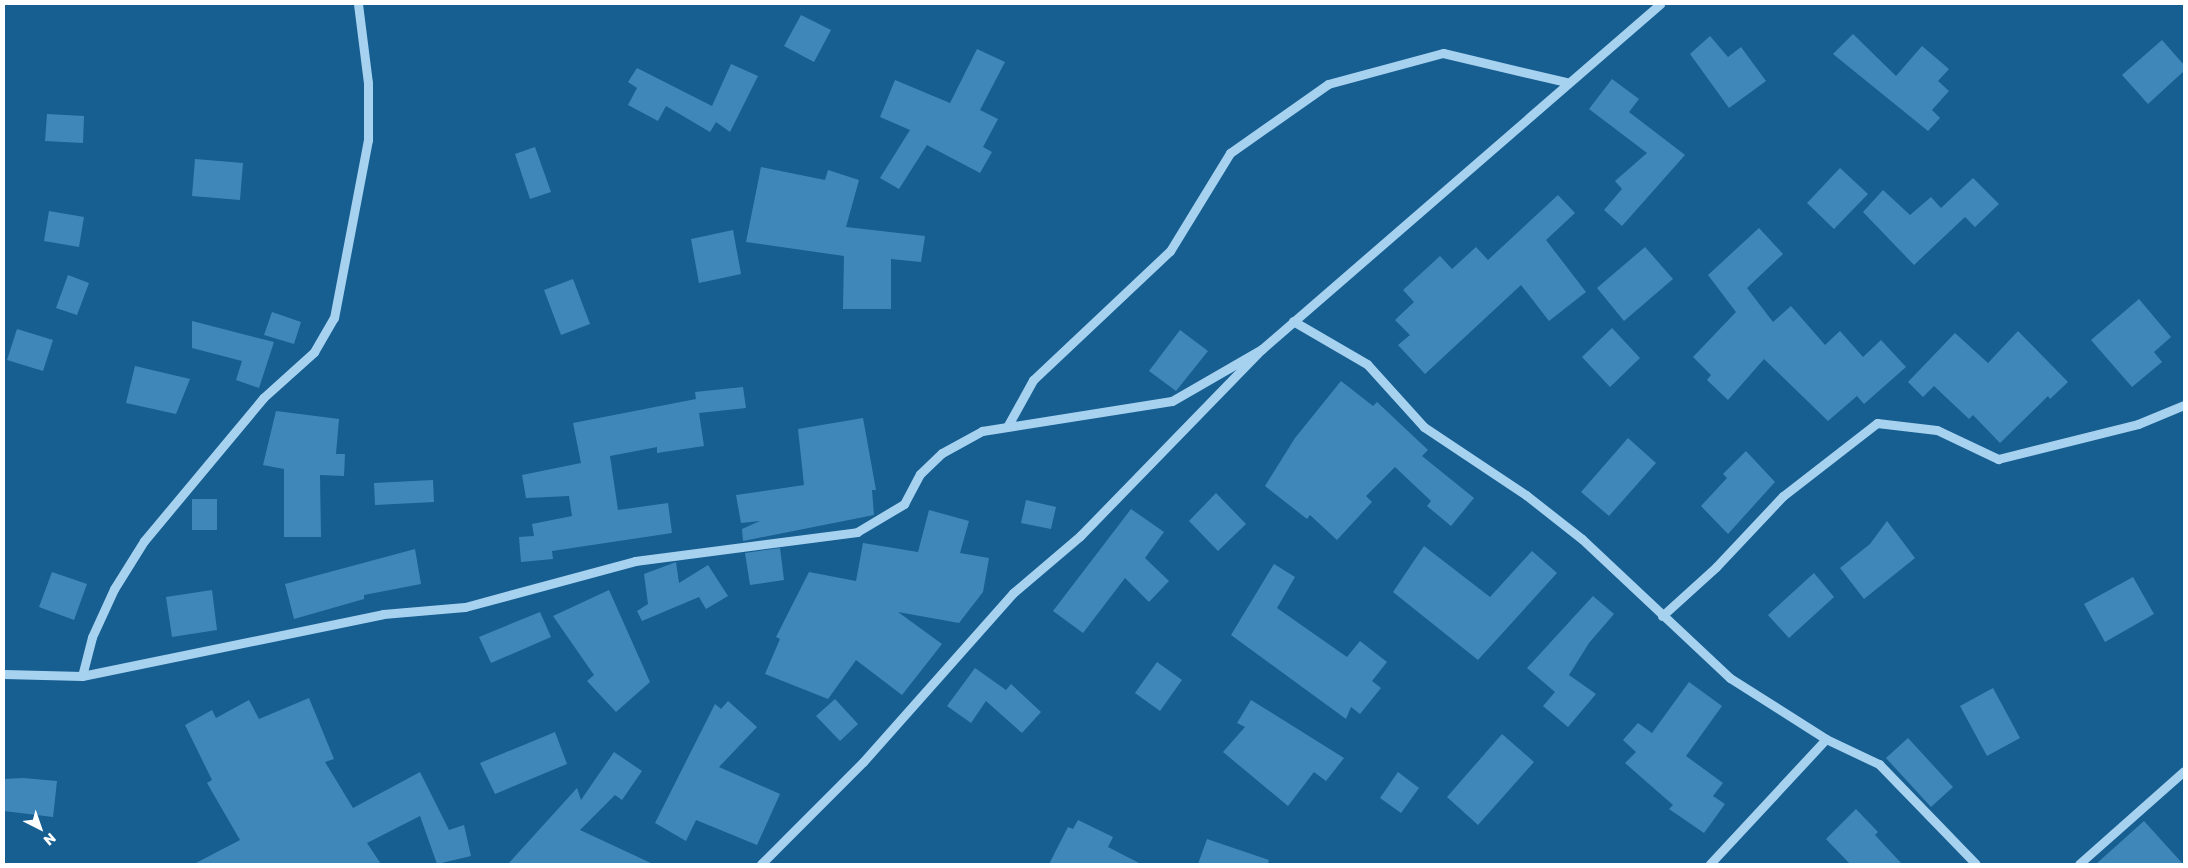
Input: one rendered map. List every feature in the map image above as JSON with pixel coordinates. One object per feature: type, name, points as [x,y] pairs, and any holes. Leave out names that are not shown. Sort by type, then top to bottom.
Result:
[{"type":"street","points":[[82,676],[92,637],[110,597],[144,541],[263,398],[314,352],[334,318],[368,140],[368,83],[358,4]]},
{"type":"street","points":[[761,864],[863,762],[1013,593],[1080,536],[1262,349],[1471,170],[1566,82],[1660,4]]},
{"type":"street","points":[[1007,427],[1033,380],[1170,251],[1230,153],[1328,84],[1444,53],[1566,82]]},
{"type":"street","points":[[1293,321],[1367,364],[1424,427],[1526,495],[1610,563],[1662,616],[1730,678],[1826,739],[1879,764],[1976,864]]},
{"type":"street","points":[[4,674],[82,676],[383,614],[465,607],[635,561],[857,532],[904,504],[920,474],[942,453],[982,431],[1172,401],[1262,349]]},
{"type":"street","points":[[1662,616],[1716,567],[1783,496],[1877,423],[1937,430],[1998,458],[2138,424],[2184,405]]},
{"type":"street","points":[[1710,864],[1826,739]]},
{"type":"street","points":[[2079,864],[2184,771]]},
{"type":"building","points":[[801,15],[831,30],[814,62],[784,46]]},
{"type":"building","points":[[1853,34],[1896,76],[1922,46],[1949,69],[1938,81],[1949,91],[1932,110],[1940,118],[1928,131],[1833,54]]},
{"type":"building","points":[[1710,36],[1728,57],[1741,47],[1766,81],[1729,108],[1690,54]]},
{"type":"building","points":[[2162,40],[2184,65],[2184,71],[2148,104],[2122,75]]},
{"type":"building","points":[[977,49],[1005,62],[980,110],[998,119],[983,147],[992,152],[980,173],[927,145],[899,189],[880,178],[910,130],[880,117],[895,80],[950,103]]},
{"type":"building","points":[[731,64],[758,76],[730,132],[716,122],[710,132],[666,106],[658,121],[628,105],[637,88],[628,82],[637,68],[712,106]]},
{"type":"building","points":[[1612,79],[1639,99],[1629,112],[1685,155],[1622,226],[1604,210],[1622,189],[1615,181],[1647,153],[1589,109]]},
{"type":"building","points":[[47,114],[84,116],[83,143],[45,141]]},
{"type":"building","points":[[535,147],[551,192],[530,199],[515,154]]},
{"type":"building","points":[[195,159],[243,163],[240,200],[192,196]]},
{"type":"building","points":[[761,167],[825,180],[828,170],[859,180],[846,227],[925,236],[921,262],[891,259],[891,309],[843,309],[844,256],[746,242]]},
{"type":"building","points":[[1840,168],[1868,194],[1834,229],[1807,203]]},
{"type":"building","points":[[1973,178],[1999,204],[1975,227],[1965,217],[1914,265],[1863,212],[1883,190],[1910,215],[1931,197],[1941,208]]},
{"type":"building","points":[[1558,195],[1575,213],[1546,240],[1586,292],[1549,321],[1521,285],[1425,374],[1398,345],[1410,335],[1395,320],[1414,302],[1403,290],[1440,256],[1452,269],[1476,247],[1488,260]]},
{"type":"building","points":[[49,211],[84,217],[79,247],[44,241]]},
{"type":"building","points":[[1759,228],[1783,254],[1747,288],[1773,322],[1791,306],[1825,345],[1840,331],[1863,357],[1881,340],[1906,367],[1864,404],[1857,396],[1828,421],[1764,359],[1728,400],[1707,380],[1711,375],[1693,357],[1736,312],[1708,275]]},
{"type":"building","points":[[733,230],[741,274],[699,283],[691,239]]},
{"type":"building","points":[[1645,247],[1673,279],[1624,321],[1597,288]]},
{"type":"building","points":[[68,275],[89,283],[77,315],[56,308]]},
{"type":"building","points":[[573,279],[590,324],[561,335],[544,290]]},
{"type":"building","points":[[2139,299],[2171,337],[2154,352],[2162,362],[2132,387],[2091,340]]},
{"type":"building","points":[[272,312],[301,322],[294,344],[264,335]]},
{"type":"building","points":[[192,321],[274,342],[259,388],[236,380],[242,361],[192,348]]},
{"type":"building","points":[[1612,328],[1640,358],[1610,387],[1582,357]]},
{"type":"building","points":[[17,329],[53,340],[43,371],[7,360]]},
{"type":"building","points":[[1180,330],[1208,351],[1176,391],[1149,371]]},
{"type":"building","points":[[2018,331],[2068,382],[2050,399],[2048,396],[2000,443],[1973,415],[1969,419],[1934,386],[1923,397],[1908,382],[1955,333],[1988,363]]},
{"type":"building","points":[[135,366],[190,379],[176,414],[126,403]]},
{"type":"building","points":[[1341,381],[1373,406],[1377,402],[1428,450],[1422,456],[1474,498],[1451,526],[1427,506],[1431,501],[1395,467],[1366,496],[1372,502],[1337,540],[1310,515],[1307,519],[1265,486],[1295,438]]},
{"type":"building","points":[[743,387],[746,408],[699,413],[704,446],[657,453],[657,447],[610,456],[618,510],[668,503],[672,533],[552,551],[553,559],[521,562],[519,537],[534,536],[532,524],[572,516],[569,496],[526,498],[522,475],[581,463],[573,423],[696,399],[695,392]]},
{"type":"building","points":[[276,411],[339,419],[336,454],[345,454],[344,476],[320,475],[321,537],[284,537],[284,469],[263,465]]},
{"type":"building","points":[[863,418],[876,490],[872,490],[874,515],[743,541],[742,529],[760,521],[741,523],[736,495],[804,485],[798,429]]},
{"type":"building","points":[[1628,438],[1656,463],[1609,516],[1581,492]]},
{"type":"building","points":[[1746,451],[1775,482],[1728,534],[1701,506],[1727,478],[1723,474]]},
{"type":"building","points":[[433,480],[434,502],[375,505],[374,483]]},
{"type":"building","points":[[1216,493],[1246,524],[1218,551],[1189,521]]},
{"type":"building","points":[[192,499],[217,499],[217,530],[192,530]]},
{"type":"building","points":[[1026,500],[1056,507],[1051,529],[1021,523]]},
{"type":"building","points":[[1131,509],[1164,532],[1145,558],[1169,581],[1149,602],[1125,578],[1083,633],[1053,611]]},
{"type":"building","points":[[929,510],[969,521],[960,553],[989,558],[983,592],[959,623],[898,612],[942,644],[902,695],[856,660],[828,699],[765,674],[780,639],[776,637],[809,572],[856,581],[863,543],[918,552]]},
{"type":"building","points":[[1887,521],[1915,558],[1864,599],[1840,568],[1870,544]]},
{"type":"building","points":[[1424,546],[1490,597],[1532,551],[1557,573],[1478,660],[1393,592]]},
{"type":"building","points":[[780,548],[784,580],[750,585],[745,553]]},
{"type":"building","points":[[415,549],[421,584],[364,595],[364,599],[294,619],[285,584]]},
{"type":"building","points":[[676,562],[679,583],[708,565],[728,596],[706,609],[699,597],[642,621],[637,611],[648,604],[644,574]]},
{"type":"building","points":[[1274,564],[1295,577],[1277,608],[1347,657],[1360,641],[1387,662],[1372,681],[1381,688],[1360,714],[1351,707],[1346,719],[1231,635]]},
{"type":"building","points":[[52,572],[87,584],[74,620],[39,607]]},
{"type":"building","points":[[1814,573],[1834,597],[1789,638],[1768,615]]},
{"type":"building","points":[[2133,577],[2154,614],[2105,642],[2084,604]]},
{"type":"building","points":[[212,590],[217,630],[172,637],[166,597]]},
{"type":"building","points":[[609,590],[650,682],[616,712],[587,681],[594,675],[553,616]]},
{"type":"building","points":[[1593,596],[1614,614],[1589,643],[1569,675],[1596,694],[1568,727],[1543,706],[1555,692],[1527,668]]},
{"type":"building","points":[[540,612],[551,637],[491,663],[479,637]]},
{"type":"building","points":[[1157,662],[1182,680],[1160,711],[1135,693]]},
{"type":"building","points":[[975,668],[1006,690],[1011,684],[1041,712],[1022,733],[986,701],[971,723],[947,706]]},
{"type":"building","points":[[1689,682],[1722,706],[1686,756],[1723,783],[1713,796],[1725,804],[1704,833],[1669,809],[1673,805],[1625,763],[1636,752],[1623,740],[1638,723],[1652,733]]},
{"type":"building","points":[[1993,688],[2020,738],[1987,756],[1960,706]]},
{"type":"building","points":[[309,698],[334,759],[325,762],[353,808],[420,772],[449,830],[464,825],[471,856],[437,864],[420,816],[367,843],[381,864],[194,864],[240,840],[207,783],[212,780],[185,725],[212,710],[216,718],[249,700],[259,719]]},
{"type":"building","points":[[835,699],[858,724],[840,741],[816,716]]},
{"type":"building","points":[[1251,700],[1344,758],[1326,781],[1314,772],[1288,806],[1223,752],[1245,727],[1237,723]]},
{"type":"building","points":[[728,701],[757,727],[719,767],[780,794],[757,845],[696,820],[686,841],[655,823],[715,704],[721,709]]},
{"type":"building","points":[[555,732],[567,764],[495,794],[480,763]]},
{"type":"building","points":[[1502,734],[1534,762],[1478,825],[1447,797]]},
{"type":"building","points":[[1908,738],[1953,787],[1931,807],[1886,758]]},
{"type":"building","points":[[614,752],[642,771],[622,800],[615,795],[580,830],[653,864],[508,864],[577,788],[581,800]]},
{"type":"building","points":[[1398,772],[1419,788],[1401,813],[1380,798]]},
{"type":"building","points":[[23,778],[57,781],[53,817],[4,811],[4,779]]},
{"type":"building","points":[[1856,809],[1878,832],[1875,835],[1902,864],[1850,864],[1826,839]]},
{"type":"building","points":[[1078,820],[1113,837],[1108,847],[1141,864],[1049,864],[1068,827],[1073,829]]},
{"type":"building","points":[[2144,821],[2183,864],[2096,864]]},
{"type":"building","points":[[1207,839],[1269,860],[1268,864],[1198,864]]}]
